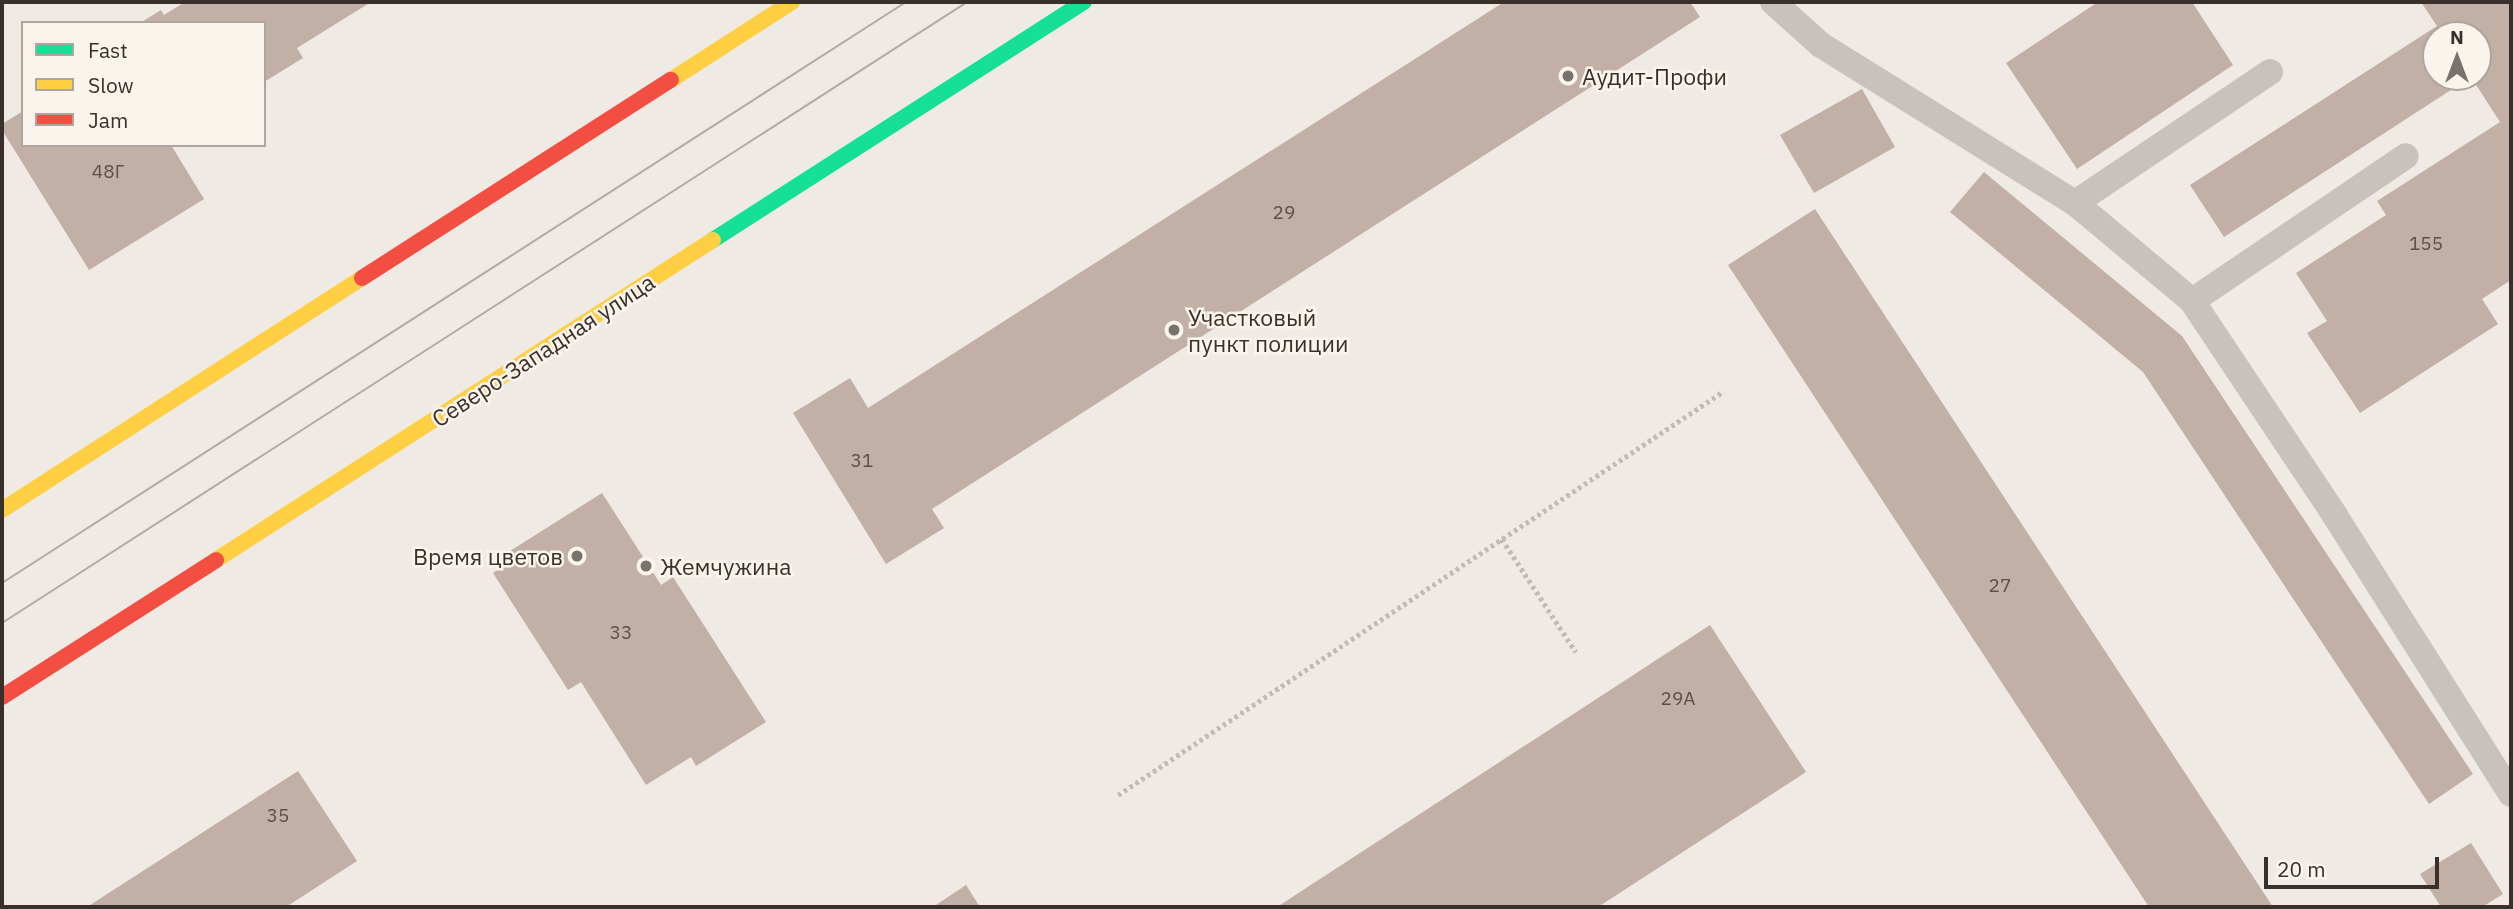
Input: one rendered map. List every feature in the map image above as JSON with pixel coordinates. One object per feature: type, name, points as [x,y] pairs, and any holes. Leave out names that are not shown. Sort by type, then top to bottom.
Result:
[{"type":"main road","points":[[2,510],[792,2]]},
{"type":"main road","name":"Северо-Западная улица","points":[[2,697],[1084,2]]},
{"type":"lane","points":[[1773,2],[1821,45],[2075,203],[2192,301],[2334,514],[2511,794]]},
{"type":"lane","points":[[2075,203],[2270,72]]},
{"type":"lane","points":[[2192,301],[2406,156]]},
{"type":"path","points":[[1118,795],[1724,391]]},
{"type":"path","points":[[1502,539],[1576,652]]},
{"type":"building","points":[[185,2],[371,2],[297,48],[303,58],[266,81],[266,21],[143,21],[161,10],[164,15]]},
{"type":"building","points":[[1504,2],[1690,2],[1700,17],[932,509],[944,528],[886,564],[793,413],[850,378],[868,408]]},
{"type":"building","points":[[2098,2],[2192,2],[2233,65],[2077,169],[2006,63]]},
{"type":"building","points":[[2421,2],[2511,2],[2511,280],[2482,299],[2498,324],[2360,413],[2307,333],[2327,321],[2296,273],[2386,215],[2377,201],[2500,122],[2480,91],[2492,91],[2492,21],[2434,21]]},
{"type":"building","points":[[2422,36],[2422,91],[2449,91],[2224,237],[2190,185]]},
{"type":"building","points":[[1862,89],[1895,147],[1814,193],[1780,135]]},
{"type":"building","points":[[21,112],[21,147],[172,147],[204,199],[89,270],[2,130],[2,124]]},
{"type":"building","points":[[1984,172],[2182,336],[2473,774],[2429,804],[2143,372],[1950,212]]},
{"type":"building","points":[[1815,209],[2273,907],[2149,907],[1728,265]]},
{"type":"building","points":[[602,493],[661,585],[673,577],[766,722],[696,766],[691,757],[646,785],[581,682],[568,690],[493,573],[514,559],[510,551]]},
{"type":"building","points":[[1710,625],[1806,772],[1598,907],[1277,907]]},
{"type":"building","points":[[298,771],[357,861],[286,907],[87,907]]},
{"type":"building","points":[[2471,843],[2503,894],[2482,907],[2441,907],[2420,874]]},
{"type":"building","points":[[966,885],[980,907],[933,907]]},
{"type":"tram line","points":[[2,583],[906,2]]},
{"type":"tram line","points":[[2,623],[967,2]]},
{"type":"traffic: fast","points":[[713,240],[1084,2]]},
{"type":"traffic: slow","points":[[671,80],[792,2]]},
{"type":"traffic: slow","points":[[216,560],[713,240]]},
{"type":"traffic: slow","points":[[2,510],[362,278]]},
{"type":"traffic: jam","points":[[362,278],[671,80]]},
{"type":"traffic: jam","points":[[2,697],[216,560]]},
{"type":"place","name":"Аудит-Профи","points":[[1568,76]]},
{"type":"place","name":"Участковый пункт полиции","points":[[1174,330]]},
{"type":"place","name":"Время цветов","points":[[577,556]]},
{"type":"place","name":"Жемчужина","points":[[646,566]]}]
